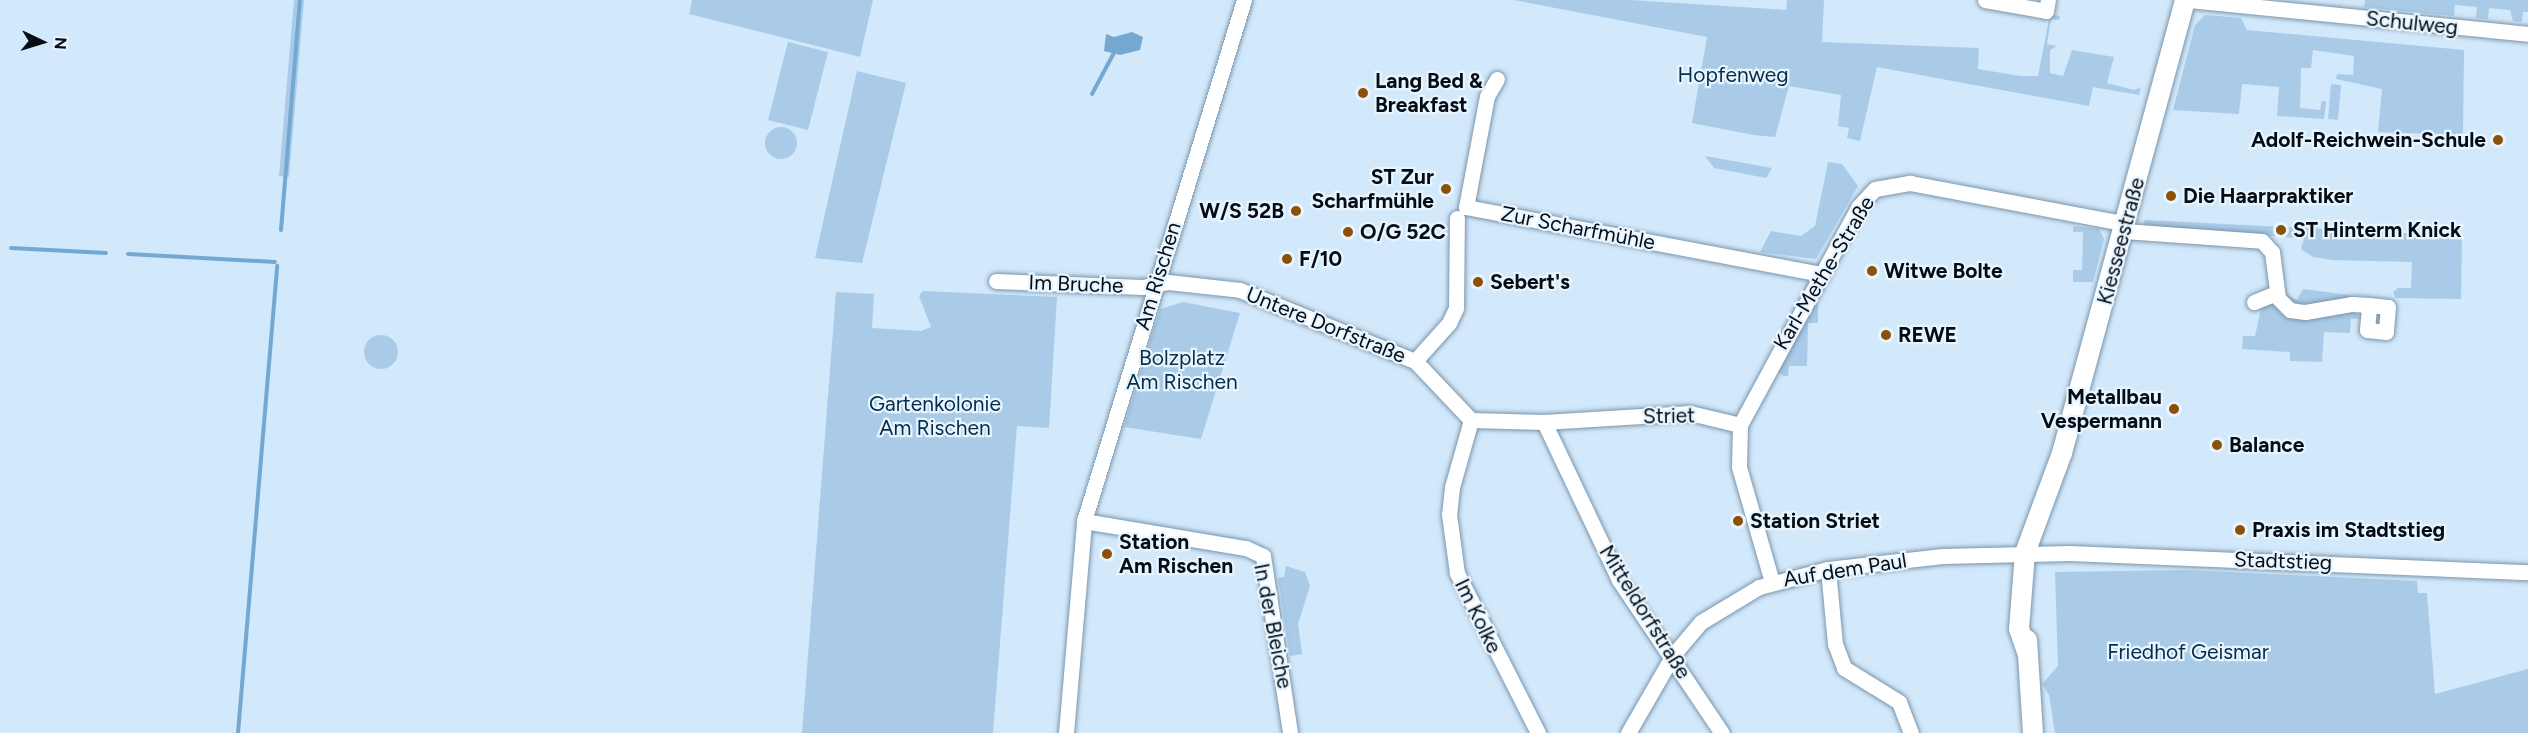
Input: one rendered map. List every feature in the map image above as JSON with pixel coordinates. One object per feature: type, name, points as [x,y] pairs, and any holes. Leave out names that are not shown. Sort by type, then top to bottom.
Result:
[{"type":"street","name":"Am Rischen","points":[[1066,733],[1084,521],[1244,0]]},
{"type":"street","points":[[1985,0],[2046,11],[2048,0]]},
{"type":"street","name":"Schulweg","points":[[2187,0],[2528,34]]},
{"type":"street","name":"Kiesseestraße","points":[[2033,733],[2027,652],[2031,553],[2054,481],[2187,0]]},
{"type":"street","name":"Zur Scharfmühle","points":[[1497,79],[1486,96],[1466,207],[1820,274]]},
{"type":"street","name":"Karl-Methe-Straße","points":[[1740,425],[1820,274],[1859,206],[1869,193],[1886,184],[1910,183],[2125,227],[2262,241],[2272,252],[2276,293]]},
{"type":"street","points":[[1415,362],[1456,308],[1457,218]]},
{"type":"street","name":"Im Bruche","points":[[996,281],[1155,285]]},
{"type":"street","name":"Untere Dorfstraße","points":[[1155,285],[1240,290],[1415,362],[1471,420]]},
{"type":"street","points":[[2254,302],[2276,293],[2282,304],[2298,312],[2369,305]]},
{"type":"street","name":"Striet","points":[[1471,420],[1544,423],[1690,413],[1740,425]]},
{"type":"street","name":"Im Kolke","points":[[1471,420],[1452,487],[1449,513],[1456,573],[1538,733]]},
{"type":"street","name":"Mitteldorfstraße","points":[[1544,423],[1611,565],[1673,655],[1722,733]]},
{"type":"street","points":[[1740,425],[1739,467],[1772,582]]},
{"type":"street","name":"In der Bleiche","points":[[1084,521],[1246,548],[1263,556],[1290,733]]},
{"type":"street","name":"Auf dem Paul","points":[[1628,733],[1673,655],[1701,622],[1772,582],[1828,569],[1884,561],[2031,553]]},
{"type":"street","name":"Stadtstieg","points":[[2031,553],[2528,572]]},
{"type":"street","points":[[1828,569],[1835,644],[1844,668],[1899,702],[1911,733]]},
{"type":"green space","points":[[294,0],[304,0],[289,177],[279,176]]},
{"type":"green space","points":[[692,0],[873,0],[860,57],[689,14]]},
{"type":"green space","name":"Hopfenweg","points":[[1514,0],[1630,0],[1786,10],[1787,0],[1824,0],[1822,42],[1979,48],[1978,69],[2020,76],[2038,76],[2050,14],[2060,16],[2059,20],[2051,19],[2047,44],[2057,46],[2050,50],[2050,73],[2063,76],[2072,50],[2114,57],[2107,83],[2134,90],[2141,87],[2139,95],[2093,87],[2089,106],[1877,67],[1860,141],[1847,138],[1849,128],[1838,126],[1841,95],[1789,86],[1775,137],[1753,135],[1692,123],[1707,37]]},
{"type":"green space","points":[[2365,0],[2528,0],[2528,12],[2523,12],[2522,22],[2513,21],[2510,10],[2489,8],[2488,19],[2476,18],[2477,7],[2455,5],[2454,16],[2364,7]]},
{"type":"green space","points":[[2205,15],[2241,18],[2247,30],[2464,50],[2463,135],[2378,132],[2382,89],[2336,79],[2337,74],[2353,75],[2354,56],[2313,50],[2311,68],[2301,68],[2300,108],[2320,110],[2322,101],[2326,101],[2324,119],[2277,116],[2279,87],[2242,84],[2239,114],[2173,110],[2195,25]]},
{"type":"green space","points":[[788,42],[828,52],[808,130],[768,120]]},
{"type":"green space","points":[[857,71],[906,83],[862,263],[815,258]]},
{"type":"green space","points":[[2331,84],[2341,85],[2338,120],[2328,119]]},
{"type":"green space","points":[[781,127],[792,132],[797,143],[792,154],[781,159],[770,154],[765,143],[770,132]]},
{"type":"green space","points":[[1705,156],[1772,168],[1766,178],[1714,168]]},
{"type":"green space","points":[[1828,162],[1842,164],[1858,186],[1816,259],[1760,252],[1771,231],[1801,236],[1815,226]]},
{"type":"green space","points":[[2145,220],[2462,236],[2461,299],[2396,298],[2393,292],[2398,288],[2411,288],[2412,262],[2332,260],[2313,257],[2301,249],[2304,239],[2143,225]]},
{"type":"green space","points":[[2073,226],[2099,229],[2104,239],[2093,282],[2073,282],[2073,270],[2082,270],[2083,232],[2073,232]]},
{"type":"green space","points":[[2303,289],[2349,295],[2349,299],[2303,308],[2291,305],[2283,293],[2297,300]]},
{"type":"green space","name":"Gartenkolonie Am Rischen","points":[[923,291],[1057,297],[1049,428],[1017,426],[993,733],[802,733],[836,292],[874,294],[872,328],[921,331],[931,327],[919,296]]},
{"type":"green space","points":[[1818,300],[1818,323],[1808,323],[1807,366],[1789,366],[1788,376],[1784,376],[1777,372]]},
{"type":"green space","points":[[2274,301],[2280,313],[2296,319],[2354,310],[2360,319],[2351,319],[2350,333],[2324,332],[2322,362],[2290,361],[2290,352],[2242,349],[2243,336],[2255,336],[2262,304]]},
{"type":"green space","name":"Bolzplatz Am Rischen","points":[[1183,302],[1240,313],[1201,439],[1124,427],[1160,309]]},
{"type":"green space","points":[[381,335],[393,340],[398,352],[393,364],[381,369],[369,364],[364,352],[369,340]]},
{"type":"green space","points":[[1286,566],[1305,572],[1310,586],[1298,624],[1302,654],[1290,656],[1278,578],[1284,577]]},
{"type":"green space","name":"Friedhof Geismar","points":[[2185,570],[2417,581],[2418,593],[2427,593],[2435,694],[2528,669],[2528,733],[2055,733],[2049,695],[2042,684],[2058,666],[2055,572]]},
{"type":"shaded area","points":[[1132,32],[1143,37],[1140,50],[1120,55],[1104,51],[1106,34],[1114,37]]},
{"type":"waterway","points":[[281,230],[300,0]]},
{"type":"waterway","points":[[1092,94],[1115,51]]},
{"type":"waterway","points":[[11,248],[106,253]]},
{"type":"waterway","points":[[128,254],[275,262]]},
{"type":"waterway","points":[[238,733],[277,266]]},
{"type":"place","name":"Lang Bed & Breakfast","points":[[1363,93]]},
{"type":"place","name":"Adolf-Reichwein-Schule","points":[[2498,140]]},
{"type":"place","name":"ST Zur Scharfmühle","points":[[1446,189]]},
{"type":"place","name":"Die Haarpraktiker","points":[[2171,196]]},
{"type":"place","name":"W/S 52B","points":[[1296,211]]},
{"type":"place","name":"ST Hinterm Knick","points":[[2281,230]]},
{"type":"place","name":"O/G 52C","points":[[1348,232]]},
{"type":"place","name":"F/10","points":[[1287,259]]},
{"type":"place","name":"Witwe Bolte","points":[[1872,271]]},
{"type":"place","name":"Sebert's","points":[[1478,282]]},
{"type":"place","name":"REWE","points":[[1886,335]]},
{"type":"place","name":"Metallbau Vespermann","points":[[2174,409]]},
{"type":"place","name":"Balance","points":[[2217,445]]},
{"type":"place","name":"Station Striet","points":[[1738,521]]},
{"type":"place","name":"Praxis im Stadtstieg","points":[[2240,530]]},
{"type":"place","name":"Station Am Rischen","points":[[1107,554]]}]
